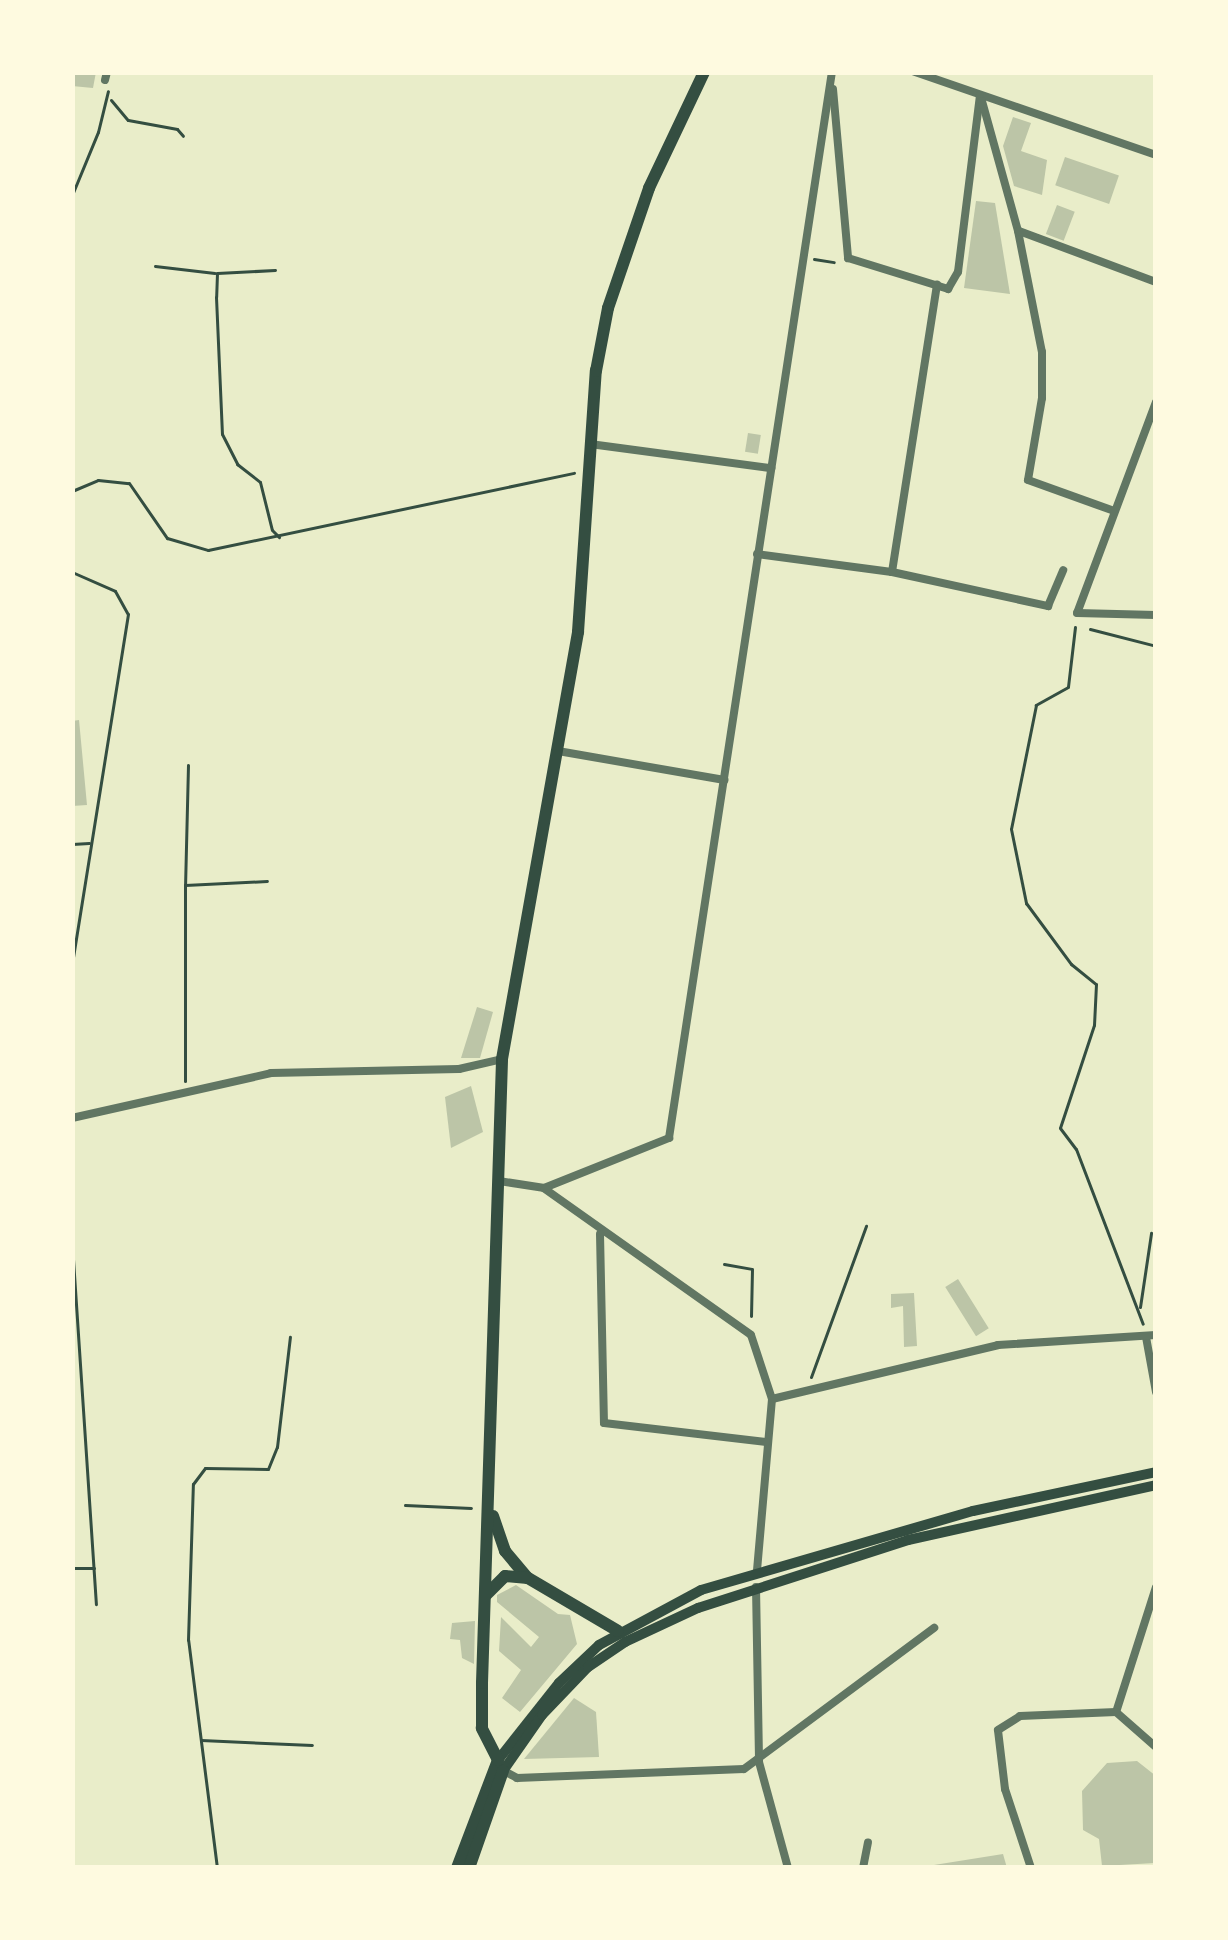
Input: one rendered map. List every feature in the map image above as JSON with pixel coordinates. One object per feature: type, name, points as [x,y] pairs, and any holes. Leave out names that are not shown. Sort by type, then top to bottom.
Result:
[{"type":"main road","points":[[500,1765],[482,1728],[502,1059],[578,632],[589,443],[608,308],[649,188],[704,72]]},
{"type":"main road","points":[[457,1868],[500,1765],[559,1683],[618,1631],[700,1590],[757,1571],[973,1511],[1156,1472]]},
{"type":"main road","points":[[469,1868],[500,1765],[588,1667],[625,1642],[756,1586],[908,1540],[1156,1486]]},
{"type":"main road","points":[[490,1509],[506,1551],[527,1578],[618,1631]]},
{"type":"main road","points":[[486,1596],[505,1576],[527,1578]]},
{"type":"street","points":[[915,72],[1156,154]]},
{"type":"street","points":[[832,73],[848,258],[948,289],[958,272],[980,95]]},
{"type":"street","points":[[544,1188],[669,1138],[832,73]]},
{"type":"street","points":[[980,95],[1018,231],[1044,377],[1028,480],[1114,511]]},
{"type":"street","points":[[1018,231],[1156,282]]},
{"type":"street","points":[[892,572],[937,285]]},
{"type":"street","points":[[1156,402],[1077,614],[1156,615]]},
{"type":"street","points":[[1144,436],[1156,437]]},
{"type":"street","points":[[589,443],[771,468]]},
{"type":"street","points":[[757,554],[892,572],[1048,606],[1063,570]]},
{"type":"street","points":[[558,751],[724,780]]},
{"type":"street","points":[[72,1118],[271,1073],[459,1070],[502,1059]]},
{"type":"street","points":[[497,1180],[544,1188],[600,1233],[751,1335],[772,1399],[757,1571]]},
{"type":"street","points":[[600,1233],[604,1424],[766,1442]]},
{"type":"street","points":[[772,1399],[998,1345],[1151,1336],[1156,1392]]},
{"type":"street","points":[[756,1586],[759,1762],[788,1868]]},
{"type":"street","points":[[1116,1712],[1156,1587]]},
{"type":"street","points":[[500,1765],[518,1778],[744,1769],[934,1628]]},
{"type":"street","points":[[1031,1868],[1005,1790],[998,1730],[1020,1716],[1116,1712],[1156,1747]]},
{"type":"street","points":[[863,1868],[868,1842]]},
{"type":"path","points":[[106,76],[110,98],[128,120],[177,130],[183,136]]},
{"type":"path","points":[[72,195],[110,98]]},
{"type":"path","points":[[154,266],[217,273],[275,271]]},
{"type":"path","points":[[217,273],[222,434],[237,464],[260,482],[272,530],[281,538]]},
{"type":"path","points":[[72,491],[98,481],[129,483],[167,538],[208,550],[587,470]]},
{"type":"path","points":[[72,572],[115,591],[128,614],[72,964]]},
{"type":"path","points":[[1077,614],[1094,633],[1156,646]]},
{"type":"path","points":[[1077,614],[1068,687],[1036,705],[1011,830],[1026,903],[1071,964],[1096,984],[1094,1025],[1060,1128],[1076,1149],[1151,1336]]},
{"type":"path","points":[[185,1090],[188,765]]},
{"type":"path","points":[[72,844],[91,843]]},
{"type":"path","points":[[185,885],[267,881]]},
{"type":"path","points":[[807,1390],[866,1226]]},
{"type":"path","points":[[1140,1309],[1151,1233]]},
{"type":"path","points":[[72,1244],[96,1604]]},
{"type":"path","points":[[724,1264],[752,1268],[751,1335]]},
{"type":"path","points":[[218,1868],[188,1640],[193,1484],[205,1468],[268,1469],[277,1447],[290,1336]]},
{"type":"path","points":[[405,1505],[490,1509]]},
{"type":"path","points":[[72,1568],[94,1568]]},
{"type":"path","points":[[201,1740],[312,1745]]},
{"type":"building","points":[[72,72],[96,72],[93,88],[72,86]]},
{"type":"building","points":[[1013,117],[1031,123],[1021,151],[1047,160],[1042,195],[1014,186],[1003,146]]},
{"type":"building","points":[[1065,157],[1119,176],[1109,204],[1055,185]]},
{"type":"building","points":[[976,201],[995,203],[1010,294],[964,288]]},
{"type":"building","points":[[1057,205],[1075,212],[1064,241],[1046,234]]},
{"type":"building","points":[[748,433],[761,435],[758,454],[745,452]]},
{"type":"building","points":[[79,720],[87,805],[72,806],[72,721]]},
{"type":"building","points":[[477,1007],[493,1012],[480,1058],[461,1058]]},
{"type":"building","points":[[471,1086],[483,1132],[451,1148],[445,1097]]},
{"type":"building","points":[[958,1279],[989,1328],[976,1336],[945,1287]]},
{"type":"building","points":[[914,1293],[917,1346],[904,1347],[903,1306],[891,1308],[891,1294]]},
{"type":"building","points":[[516,1585],[558,1614],[570,1615],[577,1644],[520,1712],[502,1698],[521,1670],[499,1651],[501,1617],[531,1647],[539,1637],[497,1602],[497,1595]]},
{"type":"building","points":[[475,1621],[474,1664],[462,1658],[460,1640],[450,1639],[452,1623]]},
{"type":"building","points":[[574,1698],[596,1712],[599,1757],[524,1759]]},
{"type":"building","points":[[1137,1761],[1156,1776],[1155,1863],[1102,1866],[1099,1839],[1083,1830],[1082,1791],[1107,1763]]},
{"type":"building","points":[[1003,1854],[1007,1868],[934,1868],[934,1865]]}]
